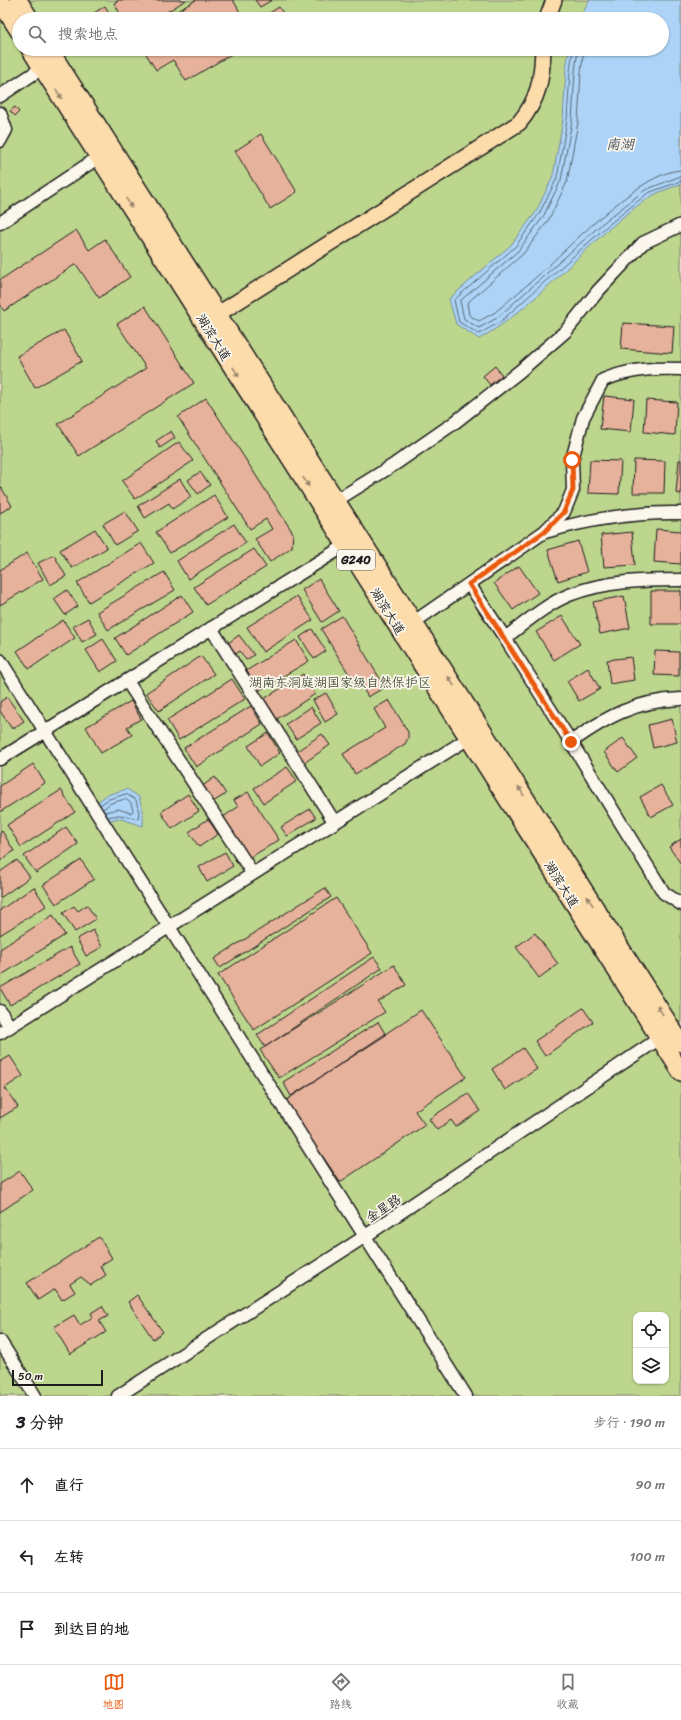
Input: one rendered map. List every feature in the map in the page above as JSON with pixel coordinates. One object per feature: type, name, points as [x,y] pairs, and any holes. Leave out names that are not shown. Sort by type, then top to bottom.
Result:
[{"type":"highway","points":[[18,0],[26,12]]},
{"type":"highway","points":[[0,2],[12,20]]},
{"type":"highway","name":"湖滨大道","points":[[34,56],[681,1072]]},
{"type":"highway","name":"湖滨大道","points":[[53,56],[681,1043]]},
{"type":"main road","points":[[550,12],[554,0]]},
{"type":"main road","points":[[218,314],[519,123],[531,109],[539,90],[542,56]]},
{"type":"street","points":[[0,96],[42,68]]},
{"type":"street","points":[[0,113],[6,130],[0,141]]},
{"type":"street","points":[[0,223],[99,157]]},
{"type":"street","points":[[337,500],[395,464],[441,432],[520,371],[566,331],[598,291],[643,243],[681,225]]},
{"type":"street","points":[[414,622],[544,532],[564,512],[573,490],[572,460],[583,418],[603,380],[623,372],[640,369],[681,370]]},
{"type":"street","points":[[544,532],[579,522],[627,516],[681,513]]},
{"type":"street","points":[[0,759],[346,545]]},
{"type":"street","points":[[505,638],[543,609],[569,595],[593,589],[646,580],[681,580]]},
{"type":"street","points":[[469,584],[571,742],[664,893],[681,904]]},
{"type":"street","points":[[211,628],[335,823]]},
{"type":"street","points":[[0,660],[364,1238],[466,1396]]},
{"type":"street","points":[[128,680],[253,874]]},
{"type":"street","points":[[571,742],[620,711],[646,704],[681,699]]},
{"type":"street","points":[[0,1011],[5,1030],[469,738]]},
{"type":"street","name":"金星路","points":[[118,1396],[364,1238],[660,1038]]},
{"type":"street","points":[[0,1341],[35,1396]]},
{"type":"green space","name":"湖南东洞庭湖国家级自然保护区","points":[[0,0],[681,0],[681,1396],[0,1396]]},
{"type":"water","name":"南湖","points":[[590,0],[681,0],[681,184],[661,191],[650,197],[628,213],[606,231],[524,307],[479,339],[456,324],[449,299],[511,245],[536,212],[553,176],[563,120],[568,56],[669,56],[669,12],[583,12]]},
{"type":"water","points":[[127,789],[139,797],[143,812],[143,826],[118,818],[97,824],[92,806],[107,795]]},
{"type":"building","points":[[119,0],[186,0],[167,12],[119,12],[114,3]]},
{"type":"building","points":[[196,0],[233,0],[240,12],[176,12]]},
{"type":"building","points":[[255,0],[272,0],[260,7]]},
{"type":"building","points":[[105,6],[109,12],[96,12]]},
{"type":"building","points":[[279,7],[282,12],[271,12]]},
{"type":"building","points":[[147,56],[228,56],[186,81],[173,60],[156,70]]},
{"type":"building","points":[[15,107],[19,112],[15,116],[10,111]]},
{"type":"building","points":[[261,134],[297,192],[270,209],[235,151]]},
{"type":"building","points":[[76,230],[89,250],[105,239],[130,277],[99,298],[76,264],[4,311],[0,304],[0,280]]},
{"type":"building","points":[[145,306],[194,383],[79,456],[58,424],[146,368],[117,324]]},
{"type":"building","points":[[623,323],[674,326],[672,353],[621,349]]},
{"type":"building","points":[[64,330],[82,361],[35,388],[17,356]]},
{"type":"building","points":[[495,366],[502,375],[490,385],[483,376]]},
{"type":"building","points":[[604,396],[634,399],[631,432],[600,429]]},
{"type":"building","points":[[206,398],[293,533],[292,547],[270,562],[255,539],[272,529],[266,519],[250,529],[178,417]]},
{"type":"building","points":[[646,400],[677,402],[675,435],[644,432]]},
{"type":"building","points":[[171,431],[175,438],[160,448],[156,441]]},
{"type":"building","points":[[179,442],[193,461],[135,499],[122,481]]},
{"type":"building","points":[[590,460],[621,461],[619,494],[588,493]]},
{"type":"building","points":[[634,460],[665,461],[664,493],[633,493]]},
{"type":"building","points":[[679,460],[681,460],[681,494],[676,493]]},
{"type":"building","points":[[200,472],[210,485],[198,494],[188,480]]},
{"type":"building","points":[[180,479],[191,497],[172,509],[169,503],[145,518],[138,506]]},
{"type":"building","points":[[0,485],[12,506],[0,513]]},
{"type":"building","points":[[214,495],[228,517],[170,553],[156,532]]},
{"type":"building","points":[[125,511],[138,531],[115,545],[103,524]]},
{"type":"building","points":[[234,524],[246,543],[188,579],[177,561]]},
{"type":"building","points":[[95,529],[107,548],[72,568],[60,550]]},
{"type":"building","points":[[656,529],[681,531],[681,564],[654,562]]},
{"type":"building","points":[[632,532],[635,565],[604,567],[601,535]]},
{"type":"building","points":[[578,541],[587,572],[558,581],[548,550]]},
{"type":"building","points":[[141,543],[154,563],[89,602],[77,583]]},
{"type":"building","points":[[254,549],[266,567],[206,605],[194,587]]},
{"type":"building","points":[[27,553],[43,579],[0,605],[0,570]]},
{"type":"building","points":[[54,555],[66,576],[50,585],[38,563]]},
{"type":"building","points":[[519,566],[538,593],[513,610],[494,583]]},
{"type":"building","points":[[164,572],[175,590],[108,630],[97,612]]},
{"type":"building","points":[[319,579],[339,611],[322,622],[302,590]]},
{"type":"building","points":[[67,590],[78,606],[65,615],[54,599]]},
{"type":"building","points":[[651,591],[681,591],[681,624],[651,624]]},
{"type":"building","points":[[182,595],[193,612],[126,655],[115,638]]},
{"type":"building","points":[[297,596],[313,620],[263,652],[247,627]]},
{"type":"building","points":[[624,596],[630,628],[600,634],[593,602]]},
{"type":"building","points":[[342,616],[385,687],[368,697],[356,677],[352,679],[321,629]]},
{"type":"building","points":[[562,616],[580,644],[554,660],[536,632]]},
{"type":"building","points":[[88,618],[97,634],[82,642],[73,626]]},
{"type":"building","points":[[63,620],[75,638],[29,669],[17,651]]},
{"type":"building","points":[[312,629],[326,651],[314,659],[300,637]]},
{"type":"building","points":[[239,635],[254,655],[246,660],[240,651],[235,655],[227,644]]},
{"type":"building","points":[[103,639],[117,661],[100,672],[86,650]]},
{"type":"building","points":[[296,640],[309,661],[258,691],[246,671]]},
{"type":"building","points":[[655,651],[679,652],[679,676],[654,675]]},
{"type":"building","points":[[201,656],[214,674],[159,711],[146,693]]},
{"type":"building","points":[[631,657],[634,680],[610,684],[607,660]]},
{"type":"building","points":[[588,668],[600,689],[579,701],[567,681]]},
{"type":"building","points":[[303,674],[315,694],[277,719],[264,699]]},
{"type":"building","points":[[232,679],[245,699],[179,740],[167,720]]},
{"type":"building","points":[[326,693],[338,714],[325,722],[313,700]]},
{"type":"building","points":[[7,697],[24,721],[12,729],[0,711],[0,702]]},
{"type":"building","points":[[389,700],[408,732],[408,738],[405,744],[355,774],[343,754],[385,728],[374,709]]},
{"type":"building","points":[[131,701],[141,719],[127,727],[132,735],[101,753],[86,727]]},
{"type":"building","points":[[251,706],[262,724],[196,767],[184,748]]},
{"type":"building","points":[[311,707],[321,723],[296,739],[286,724]]},
{"type":"building","points":[[672,719],[677,742],[653,748],[648,725]]},
{"type":"building","points":[[268,733],[280,753],[260,766],[248,746]]},
{"type":"building","points":[[322,734],[330,745],[304,763],[297,751]]},
{"type":"building","points":[[623,738],[637,758],[618,772],[604,752]]},
{"type":"building","points":[[33,764],[45,783],[0,812],[0,786]]},
{"type":"building","points":[[287,767],[297,781],[264,803],[254,788]]},
{"type":"building","points":[[215,777],[226,794],[211,803],[201,787]]},
{"type":"building","points":[[661,785],[673,805],[651,817],[640,797]]},
{"type":"building","points":[[61,790],[75,812],[21,847],[7,825]]},
{"type":"building","points":[[248,792],[279,840],[249,858],[223,817],[238,807],[234,800]]},
{"type":"building","points":[[188,794],[199,811],[172,829],[161,812]]},
{"type":"building","points":[[310,809],[316,818],[287,836],[281,827]]},
{"type":"building","points":[[208,819],[218,834],[199,847],[189,832]]},
{"type":"building","points":[[66,827],[78,844],[36,873],[24,856]]},
{"type":"building","points":[[2,831],[14,851],[0,861],[0,833]]},
{"type":"building","points":[[681,839],[681,864],[669,847]]},
{"type":"building","points":[[225,852],[233,866],[207,882],[199,867]]},
{"type":"building","points":[[17,860],[30,877],[0,898],[0,872]]},
{"type":"building","points":[[81,860],[94,879],[56,904],[43,885]]},
{"type":"building","points":[[34,887],[46,906],[0,935],[0,910]]},
{"type":"building","points":[[325,888],[331,897],[220,968],[214,959]]},
{"type":"building","points":[[336,898],[372,953],[254,1030],[218,975]]},
{"type":"building","points":[[87,905],[96,919],[75,932],[63,913],[74,906],[78,911]]},
{"type":"building","points":[[53,915],[65,935],[0,976],[0,949]]},
{"type":"building","points":[[93,930],[102,947],[86,956],[77,939]]},
{"type":"building","points":[[535,933],[558,964],[539,978],[516,947]]},
{"type":"building","points":[[70,947],[80,964],[10,1005],[0,988]]},
{"type":"building","points":[[374,957],[382,968],[265,1047],[257,1035]]},
{"type":"building","points":[[394,965],[406,985],[378,1002],[385,1012],[279,1078],[260,1050]]},
{"type":"building","points":[[583,1008],[593,1022],[545,1056],[535,1041]]},
{"type":"building","points":[[421,1010],[466,1077],[415,1111],[425,1125],[340,1182],[285,1101]]},
{"type":"building","points":[[378,1022],[386,1035],[291,1096],[283,1082]]},
{"type":"building","points":[[523,1048],[537,1069],[505,1090],[492,1069]]},
{"type":"building","points":[[10,1056],[23,1076],[5,1088],[18,1107],[0,1118],[0,1062]]},
{"type":"building","points":[[468,1093],[480,1111],[456,1127],[451,1120],[437,1130],[429,1119]]},
{"type":"building","points":[[20,1171],[33,1190],[0,1212],[0,1184]]},
{"type":"building","points":[[99,1237],[112,1258],[100,1266],[106,1275],[91,1285],[81,1277],[70,1284],[75,1292],[62,1300],[55,1289],[38,1300],[27,1283]]},
{"type":"building","points":[[137,1295],[163,1332],[153,1339],[128,1302]]},
{"type":"building","points":[[102,1306],[108,1316],[99,1321],[106,1332],[70,1354],[54,1327],[74,1315],[80,1325],[93,1317],[91,1313]]},
{"type":"route","points":[[571,742],[469,584],[544,532],[564,512],[573,490],[572,460]]}]
